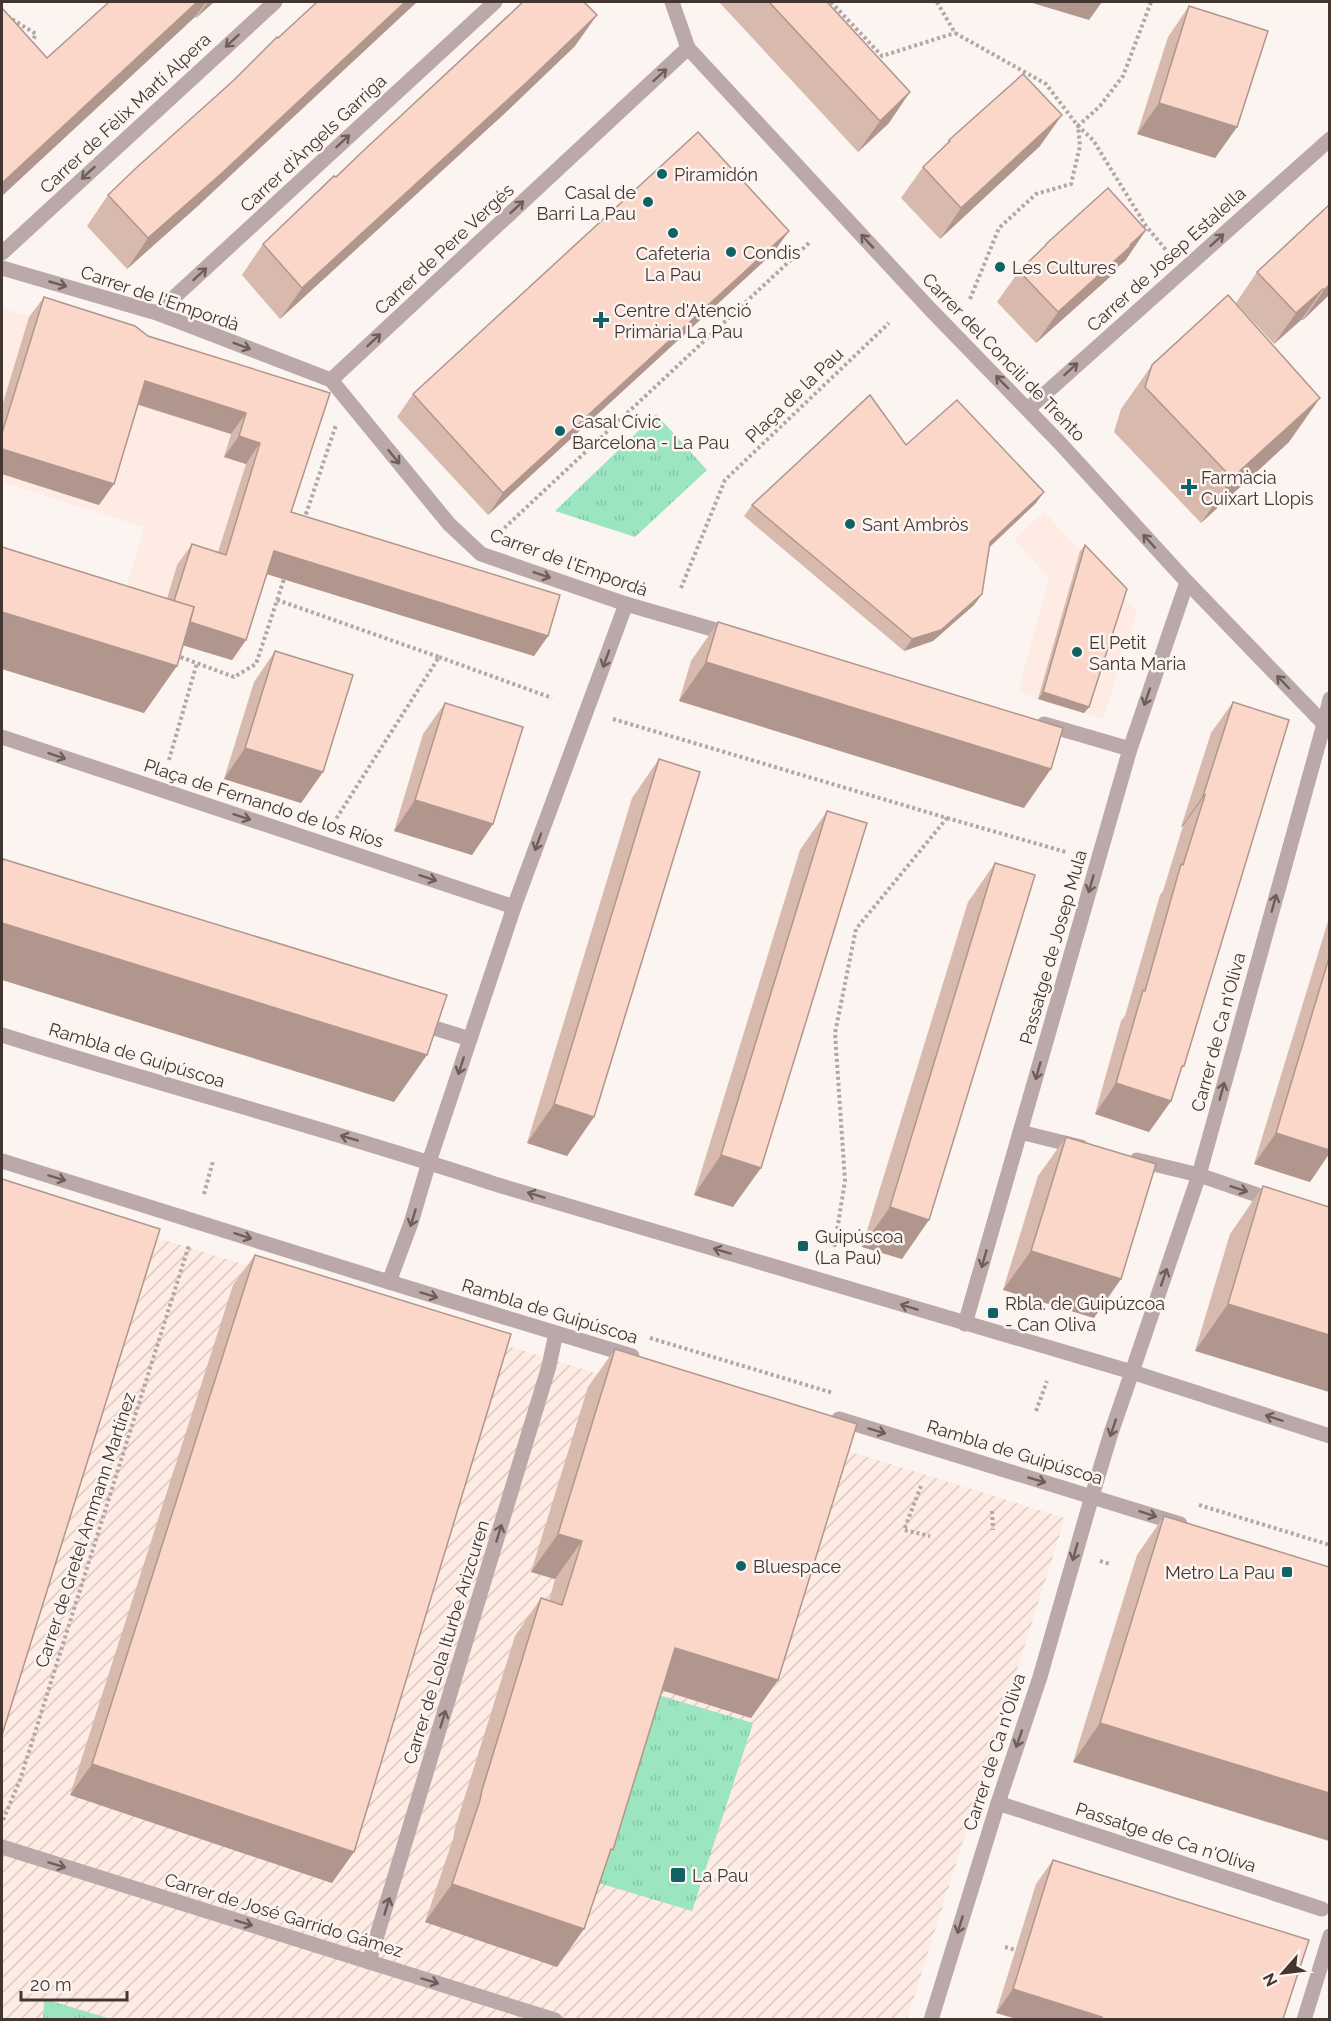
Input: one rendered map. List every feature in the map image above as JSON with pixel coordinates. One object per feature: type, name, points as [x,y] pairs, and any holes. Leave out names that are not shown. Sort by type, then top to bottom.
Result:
[{"type":"street","name":"Carrer de Fèlix Martí Alpera","points":[[2,253],[275,2]]},
{"type":"street","name":"Carrer d'Àngels Garriga","points":[[157,313],[495,2]]},
{"type":"street","name":"Carrer del Concili de Trento","points":[[672,2],[688,48],[930,309],[1028,409],[1187,582],[1327,724]]},
{"type":"street","name":"Carrer de Pere Vergés","points":[[331,380],[688,48]]},
{"type":"street","name":"Carrer de Josep Estalella","points":[[1028,409],[1329,139]]},
{"type":"street","name":"Carrer de l'Empordà","points":[[2,268],[157,313],[331,380],[449,524],[481,554],[626,604],[752,640]]},
{"type":"street","name":"Passatge de Josep Mula","points":[[965,1324],[1130,748],[1187,582]]},
{"type":"street","points":[[389,1282],[411,1223],[429,1161],[514,907],[626,604]]},
{"type":"street","name":"Carrer de Ca n'Oliva","points":[[931,2019],[1040,1677],[1111,1433],[1199,1175],[1327,724],[1329,699]]},
{"type":"street","points":[[1032,720],[1130,748]]},
{"type":"street","name":"Plaça de Fernando de los Ríos","points":[[2,737],[514,907]]},
{"type":"street","points":[[401,1018],[470,1039]]},
{"type":"street","name":"Rambla de Guipúscoa","points":[[2,1035],[429,1161],[498,1185],[1131,1372],[1329,1436]]},
{"type":"street","points":[[1020,1131],[1099,1151]]},
{"type":"street","points":[[1122,1156],[1199,1175],[1288,1205]]},
{"type":"street","name":"Rambla de Guipúscoa","points":[[2,1161],[646,1360]]},
{"type":"street","name":"Carrer de Lola Iturbe Arizcuren","points":[[369,1962],[543,1389],[556,1333]]},
{"type":"street","name":"Rambla de Guipúscoa","points":[[825,1415],[1193,1528]]},
{"type":"street","name":"Passatge de Ca n'Oliva","points":[[998,1803],[1322,1909]]},
{"type":"street","name":"Carrer de José Garrido Gámez","points":[[2,1847],[555,2019]]},
{"type":"street","points":[[1304,2019],[1329,1936]]},
{"type":"path","points":[[831,2],[882,56],[955,33]]},
{"type":"path","points":[[937,2],[955,33],[1046,84],[1078,126],[1093,140],[1146,226],[1166,250]]},
{"type":"path","points":[[1078,126],[1100,106],[1123,76],[1151,2]]},
{"type":"path","points":[[2,13],[36,34],[25,56]]},
{"type":"path","points":[[969,299],[999,228],[1036,194],[1071,184],[1080,146],[1078,126]]},
{"type":"path","points":[[492,537],[500,533],[810,242]]},
{"type":"path","name":"Plaça de la Pau","points":[[681,588],[725,480],[889,323]]},
{"type":"path","points":[[303,522],[337,423]]},
{"type":"path","points":[[164,651],[234,677],[256,664],[289,566]]},
{"type":"path","points":[[278,600],[552,698]]},
{"type":"path","points":[[336,819],[439,657]]},
{"type":"path","points":[[170,760],[197,663]]},
{"type":"path","points":[[613,719],[1066,852]]},
{"type":"path","points":[[834,1249],[845,1181],[835,1033],[856,929],[947,818]]},
{"type":"path","points":[[204,1194],[213,1161]]},
{"type":"path","name":"Carrer de Gretel Ammann Martínez","points":[[2,1824],[15,1794],[190,1242]]},
{"type":"path","points":[[1036,1411],[1047,1381]]},
{"type":"path","points":[[921,1486],[904,1530],[930,1536]]},
{"type":"path","points":[[1189,1502],[1329,1545]]},
{"type":"path","points":[[992,1511],[993,1530]]},
{"type":"path","points":[[1100,1561],[1110,1564]]},
{"type":"path","points":[[1005,1947],[1028,1954]]},
{"type":"shaded area","points":[[2,308],[317,407],[237,662],[116,624],[144,527],[2,482]]},
{"type":"shaded area","name":"El Petit Santa Maria","points":[[1044,512],[1137,611],[1103,719],[1018,692],[1049,578],[1014,540]]},
{"type":"shaded area","points":[[2,1190],[1065,1518],[907,2019],[2,2019]]},
{"type":"green space","points":[[656,414],[707,470],[635,537],[555,511]]},
{"type":"green space","points":[[658,1695],[753,1723],[692,1911],[599,1883]]},
{"type":"green space","points":[[44,1999],[111,2019],[43,2019]]},
{"type":"building","points":[[109,2],[197,2],[2,183],[2,8],[47,58]]},
{"type":"building","points":[[317,2],[405,2],[222,173],[148,238],[108,195]]},
{"type":"building","points":[[523,2],[584,2],[597,15],[302,288],[263,244]]},
{"type":"building","points":[[769,2],[827,2],[910,92],[880,121]]},
{"type":"building","points":[[1189,6],[1268,31],[1237,127],[1159,103]]},
{"type":"building","points":[[1023,74],[1062,115],[961,208],[923,167],[949,140]]},
{"type":"building","points":[[698,132],[789,231],[503,493],[413,394]]},
{"type":"building","points":[[1108,188],[1146,230],[1058,312],[1019,271]]},
{"type":"building","points":[[1329,205],[1329,285],[1296,313],[1257,272]]},
{"type":"building","points":[[1228,295],[1320,398],[1232,478],[1145,387],[1152,365]]},
{"type":"building","points":[[44,297],[135,326],[148,336],[330,393],[291,512],[560,595],[548,636],[274,551],[246,640],[190,622],[194,607],[174,601],[192,544],[226,555],[260,443],[239,436],[246,413],[145,381],[114,484],[2,449],[2,433]]},
{"type":"building","name":"Sant Ambròs","points":[[870,395],[906,445],[957,400],[1044,492],[990,542],[982,594],[941,630],[912,639],[752,505]]},
{"type":"building","points":[[1085,545],[1127,589],[1089,707],[1043,692]]},
{"type":"building","points":[[2,547],[194,607],[177,666],[2,612]]},
{"type":"building","points":[[718,622],[1063,728],[1051,769],[706,662]]},
{"type":"building","points":[[275,651],[353,675],[323,772],[245,748]]},
{"type":"building","points":[[1233,702],[1289,720],[1184,1066],[1182,1066],[1171,1101],[1116,1083],[1181,864],[1183,865]]},
{"type":"building","points":[[445,703],[523,727],[493,824],[415,800]]},
{"type":"building","points":[[659,759],[700,772],[594,1117],[554,1104]]},
{"type":"building","points":[[827,811],[867,823],[761,1168],[721,1155]]},
{"type":"building","points":[[3,859],[447,995],[427,1055],[2,923]]},
{"type":"building","points":[[995,863],[1035,875],[929,1220],[890,1207]]},
{"type":"building","points":[[1329,958],[1329,1150],[1276,1133]]},
{"type":"building","points":[[1066,1137],[1156,1164],[1121,1279],[1031,1251]]},
{"type":"building","points":[[2,1179],[160,1229],[2,1735]]},
{"type":"building","points":[[1263,1186],[1329,1207],[1329,1335],[1228,1304]]},
{"type":"building","points":[[255,1255],[511,1334],[354,1852],[92,1764]]},
{"type":"building","points":[[615,1349],[857,1424],[778,1680],[675,1648],[613,1850],[611,1849],[584,1929],[452,1884],[541,1598],[562,1605],[582,1541],[558,1534]]},
{"type":"building","points":[[1164,1516],[1329,1567],[1329,1793],[1100,1723]]},
{"type":"building","points":[[1053,1860],[1309,1940],[1283,2019],[1102,2019],[1102,2017],[1013,1989]]},
{"type":"place","name":"Piramidón","points":[[662,174]]},
{"type":"place","name":"Casal de Barri La Pau","points":[[648,202]]},
{"type":"place","name":"Cafeteria La Pau","points":[[673,233]]},
{"type":"place","name":"Condis","points":[[731,252]]},
{"type":"place","name":"Les Cultures","points":[[1000,267]]},
{"type":"place","name":"Centre d'Atenció Primària La Pau","points":[[601,320]]},
{"type":"place","name":"Casal Cívic Barcelona - La Pau","points":[[560,431]]},
{"type":"place","name":"Farmàcia Cuixart Llopis","points":[[1189,487]]},
{"type":"place","name":"Sant Ambròs","points":[[850,524]]},
{"type":"place","name":"El Petit Santa Maria","points":[[1077,652]]},
{"type":"place","name":"Guipúscoa (La Pau)","points":[[803,1246]]},
{"type":"place","name":"Rbla. de Guipúzcoa - Can Oliva","points":[[993,1313]]},
{"type":"place","name":"Bluespace","points":[[741,1566]]},
{"type":"place","name":"Metro La Pau","points":[[1287,1572]]},
{"type":"place","name":"La Pau","points":[[678,1875]]}]
